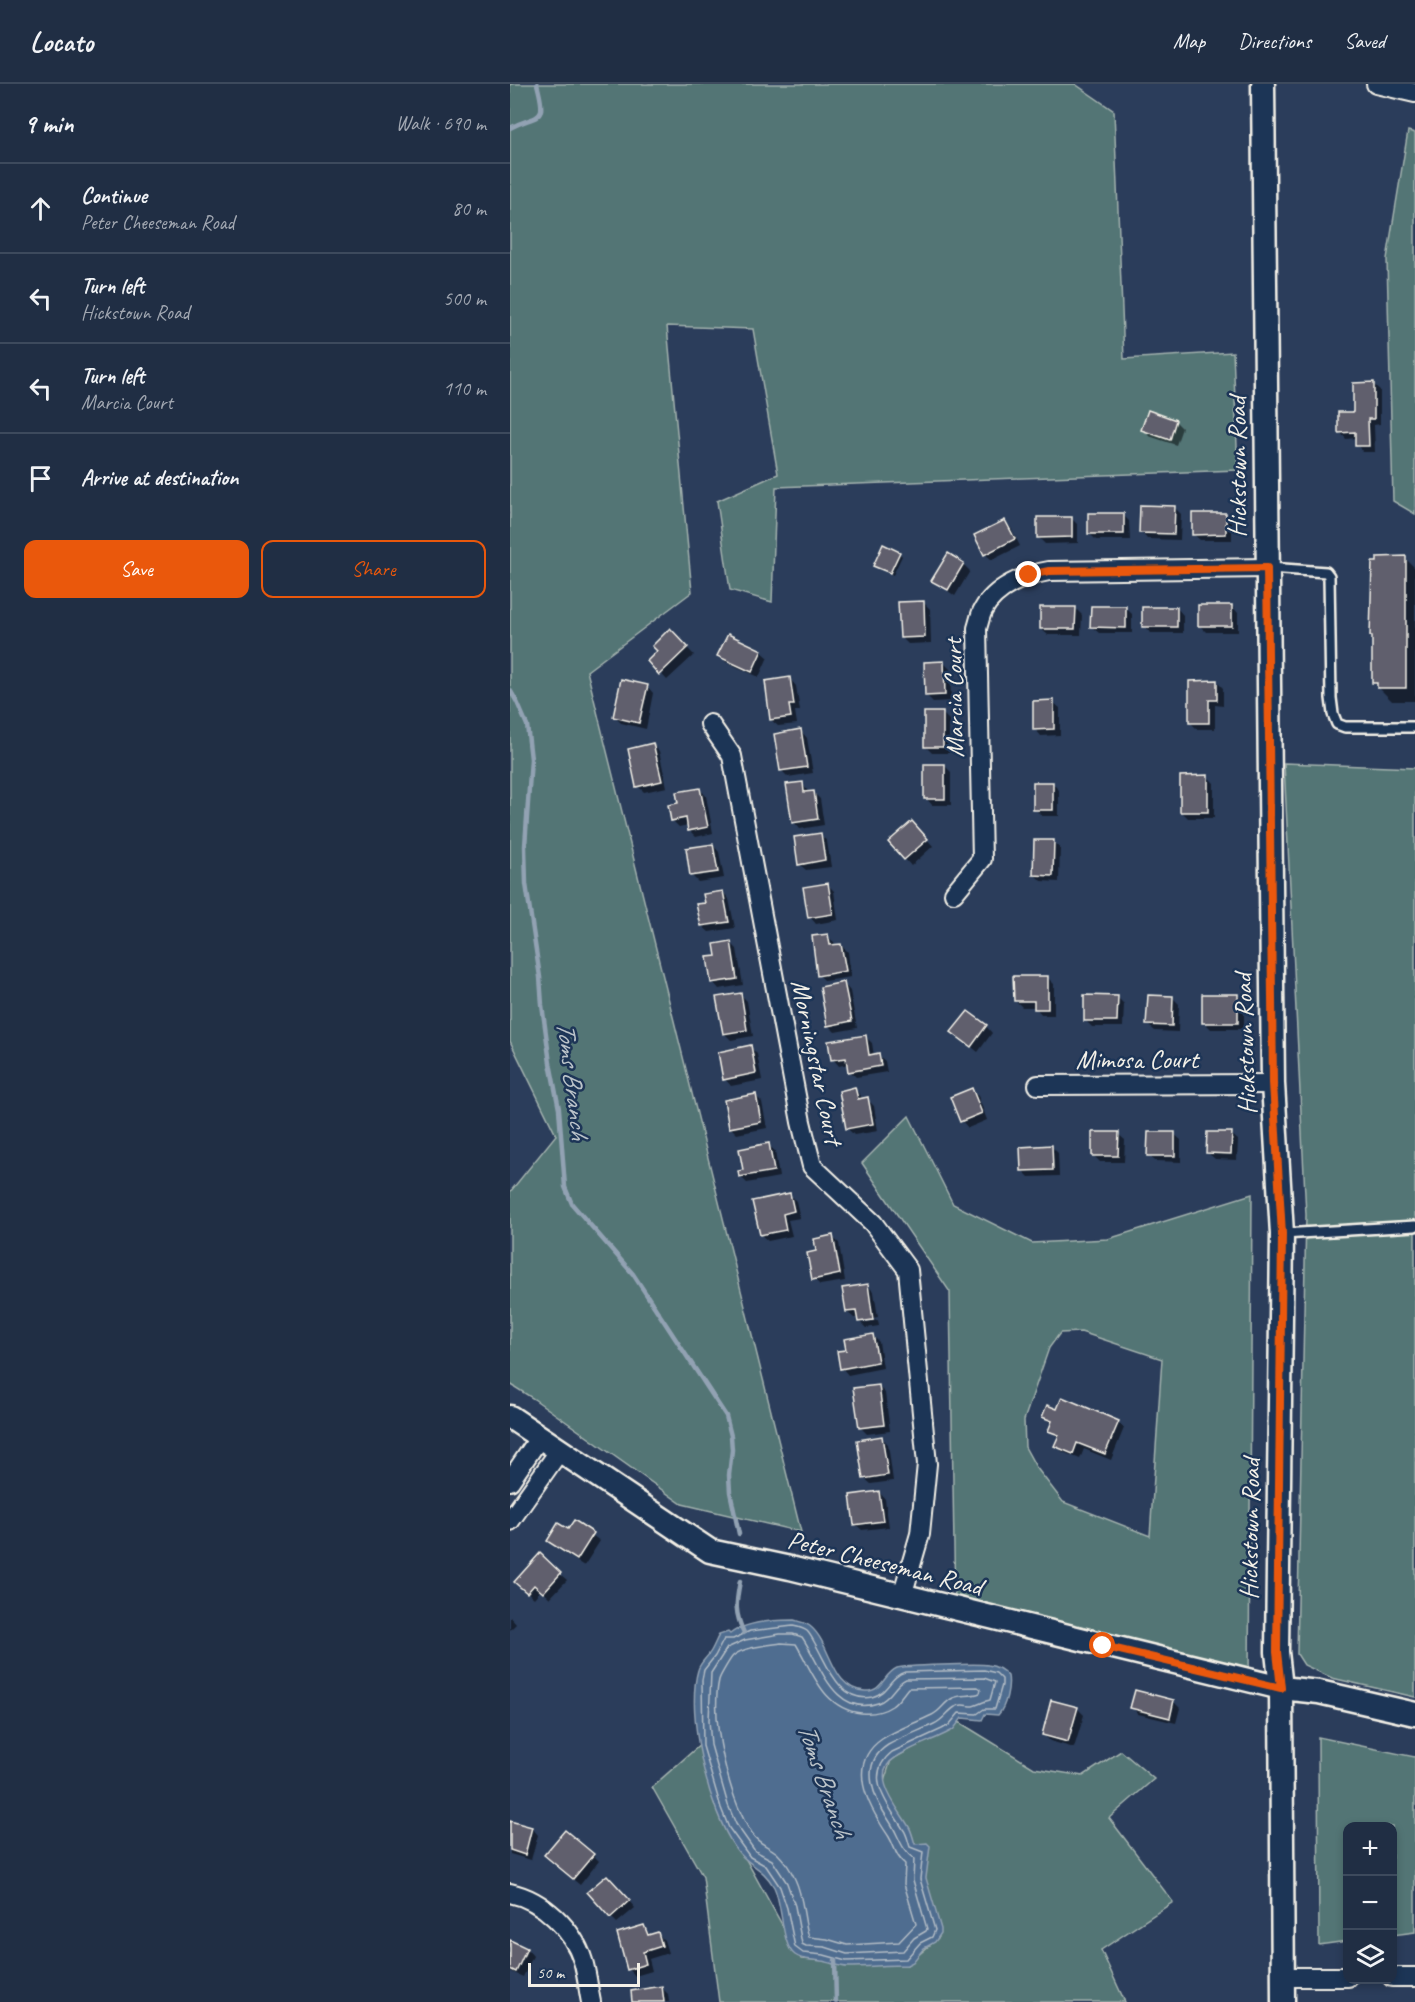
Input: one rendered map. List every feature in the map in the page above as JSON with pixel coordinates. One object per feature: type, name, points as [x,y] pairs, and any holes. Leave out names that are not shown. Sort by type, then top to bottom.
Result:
[{"type":"street","name":"Hickstown Road","points":[[1263,84],[1273,1083],[1282,1234],[1277,1652],[1281,1688],[1283,2002]]},
{"type":"street","points":[[1376,84],[1415,93]]},
{"type":"street","name":"Marcia Court","points":[[954,893],[982,860],[977,628],[982,610],[993,598],[1010,584],[1029,575],[1049,571],[1267,568]]},
{"type":"street","name":"Morningstar Court","points":[[710,724],[732,756],[801,1122],[812,1166],[873,1223],[908,1270],[927,1464],[920,1534],[902,1596]]},
{"type":"street","name":"Mimosa Court","points":[[1038,1085],[1273,1083]]},
{"type":"street","name":"Peter Cheeseman Road","points":[[510,1417],[710,1551],[790,1568],[1281,1688],[1319,1692],[1415,1714]]},
{"type":"street","points":[[510,1481],[540,1437]]},
{"type":"street","points":[[510,1521],[560,1450]]},
{"type":"street","points":[[510,1893],[540,1906],[570,1934],[582,1960],[591,2002]]},
{"type":"street","points":[[1282,1977],[1343,1977]]},
{"type":"street","points":[[1397,1977],[1415,1977]]},
{"type":"lane","points":[[1267,568],[1318,570],[1326,572],[1329,576],[1331,698],[1337,724],[1345,727],[1415,727]]},
{"type":"lane","points":[[1282,1234],[1415,1226]]},
{"type":"green space","points":[[510,84],[1075,84],[1114,111],[1124,359],[1233,352],[1238,470],[776,487],[772,602],[730,590],[717,501],[778,474],[753,329],[667,326],[692,592],[587,671],[801,1532],[682,1504],[510,1384],[510,1192],[556,1135],[510,1041]]},
{"type":"green space","points":[[1408,131],[1415,133],[1415,514],[1393,501],[1387,259]]},
{"type":"green space","points":[[1284,763],[1415,768],[1415,1697],[1332,1678],[1304,1665],[1297,1654],[1306,1215]]},
{"type":"green space","points":[[909,1116],[953,1204],[1032,1243],[1108,1239],[1252,1194],[1249,1680],[955,1610],[950,1292],[862,1163]],"holes":[[[1081,1332],[1162,1359],[1150,1536],[1063,1502],[1036,1467],[1025,1447],[1024,1420],[1049,1348],[1060,1333]]]},
{"type":"green space","points":[[959,1722],[1034,1768],[1083,1776],[1121,1751],[1154,1779],[1109,1818],[1173,1902],[1101,1950],[1125,2002],[719,2002],[703,1877],[652,1787],[709,1737],[722,1816],[801,1959],[907,1965],[939,1937],[880,1794],[891,1760]]},
{"type":"green space","points":[[1318,1737],[1415,1757],[1415,1932],[1397,1934],[1397,1822],[1343,1822],[1343,1942],[1319,1945]]},
{"type":"water","points":[[794,1620],[809,1626],[818,1635],[845,1683],[865,1691],[876,1689],[892,1671],[902,1667],[982,1664],[997,1667],[1008,1676],[1007,1696],[998,1715],[985,1714],[982,1720],[962,1718],[953,1730],[895,1758],[887,1765],[884,1773],[888,1792],[910,1829],[915,1844],[927,1843],[930,1846],[926,1878],[941,1929],[935,1942],[924,1948],[913,1962],[907,1965],[845,1967],[795,1955],[787,1943],[774,1887],[765,1875],[736,1849],[717,1812],[709,1788],[697,1736],[695,1689],[699,1667],[719,1635],[728,1632],[730,1634],[744,1626],[761,1622]]},
{"type":"building","points":[[1374,382],[1374,419],[1368,419],[1369,446],[1355,446],[1355,432],[1338,433],[1338,412],[1353,412],[1353,383]]},
{"type":"building","points":[[1148,410],[1176,420],[1170,440],[1141,430]]},
{"type":"building","points":[[1140,505],[1175,506],[1174,534],[1139,533]]},
{"type":"building","points":[[1088,513],[1124,513],[1124,534],[1088,534]]},
{"type":"building","points":[[1192,513],[1226,513],[1226,534],[1192,535]]},
{"type":"building","points":[[1037,517],[1072,517],[1072,537],[1037,538]]},
{"type":"building","points":[[1005,520],[1015,539],[984,555],[974,535]]},
{"type":"building","points":[[883,544],[900,552],[890,573],[873,566]]},
{"type":"building","points":[[948,553],[964,563],[948,590],[931,581]]},
{"type":"building","points":[[1406,556],[1406,688],[1377,688],[1377,683],[1372,683],[1372,636],[1370,636],[1372,562],[1377,562],[1377,557]]},
{"type":"building","points":[[924,601],[925,637],[900,638],[898,602]]},
{"type":"building","points":[[1198,605],[1232,605],[1232,626],[1198,626]]},
{"type":"building","points":[[1091,606],[1126,606],[1126,628],[1090,627]]},
{"type":"building","points":[[1040,607],[1076,607],[1075,629],[1040,629]]},
{"type":"building","points":[[1142,607],[1177,607],[1177,627],[1142,627]]},
{"type":"building","points":[[670,628],[688,647],[659,675],[647,661],[657,651],[652,646]]},
{"type":"building","points":[[728,634],[762,650],[752,672],[717,656]]},
{"type":"building","points":[[944,661],[945,695],[925,696],[924,662]]},
{"type":"building","points":[[790,677],[794,705],[789,705],[791,717],[770,720],[765,681]]},
{"type":"building","points":[[621,679],[648,685],[639,723],[613,717]]},
{"type":"building","points":[[1217,680],[1217,700],[1209,700],[1209,723],[1189,723],[1189,681]]},
{"type":"building","points":[[1054,700],[1054,729],[1033,730],[1033,701]]},
{"type":"building","points":[[924,712],[943,712],[943,747],[924,747]]},
{"type":"building","points":[[801,729],[807,767],[780,771],[774,734]]},
{"type":"building","points":[[653,743],[662,781],[636,787],[628,749]]},
{"type":"building","points":[[924,764],[945,764],[945,799],[924,799]]},
{"type":"building","points":[[1208,775],[1208,812],[1180,812],[1180,776]]},
{"type":"building","points":[[803,782],[804,792],[814,791],[818,819],[792,823],[786,784]]},
{"type":"building","points":[[1033,782],[1053,782],[1053,810],[1033,810]]},
{"type":"building","points":[[700,788],[708,827],[688,831],[686,818],[671,821],[668,805],[678,803],[676,792]]},
{"type":"building","points":[[912,821],[928,839],[904,860],[888,842]]},
{"type":"building","points":[[821,833],[825,860],[798,865],[794,837]]},
{"type":"building","points":[[1034,840],[1054,840],[1053,876],[1033,875]]},
{"type":"building","points":[[713,844],[718,872],[690,876],[686,848]]},
{"type":"building","points":[[828,883],[833,914],[808,918],[803,887]]},
{"type":"building","points":[[723,891],[729,922],[701,926],[696,904],[705,903],[703,894]]},
{"type":"building","points":[[828,934],[830,945],[841,944],[846,971],[817,976],[812,936]]},
{"type":"building","points":[[731,941],[737,979],[711,983],[707,957],[716,956],[714,944]]},
{"type":"building","points":[[1013,976],[1048,976],[1048,1009],[1034,1009],[1034,1001],[1014,1001]]},
{"type":"building","points":[[844,982],[852,1021],[827,1026],[820,987]]},
{"type":"building","points":[[741,993],[747,1030],[723,1034],[716,997]]},
{"type":"building","points":[[1202,994],[1238,994],[1238,1023],[1202,1023]]},
{"type":"building","points":[[1084,995],[1118,996],[1117,1021],[1084,1021]]},
{"type":"building","points":[[1148,995],[1173,996],[1172,1026],[1146,1025]]},
{"type":"building","points":[[968,1011],[987,1025],[971,1047],[951,1032]]},
{"type":"building","points":[[866,1035],[869,1055],[879,1053],[881,1066],[848,1072],[846,1058],[831,1060],[828,1041]]},
{"type":"building","points":[[751,1045],[756,1073],[723,1080],[718,1052]]},
{"type":"building","points":[[855,1087],[858,1099],[868,1097],[873,1124],[846,1129],[839,1091]]},
{"type":"building","points":[[972,1088],[982,1113],[960,1122],[950,1097]]},
{"type":"building","points":[[756,1094],[761,1122],[729,1128],[724,1100]]},
{"type":"building","points":[[1092,1132],[1119,1132],[1118,1156],[1092,1156]]},
{"type":"building","points":[[1148,1132],[1175,1132],[1175,1156],[1147,1156]]},
{"type":"building","points":[[1207,1132],[1232,1132],[1231,1154],[1206,1153]]},
{"type":"building","points":[[769,1143],[774,1171],[739,1177],[738,1171],[743,1170],[739,1149]]},
{"type":"building","points":[[1052,1145],[1053,1170],[1021,1171],[1020,1147]]},
{"type":"building","points":[[790,1193],[794,1211],[783,1214],[786,1230],[760,1235],[752,1201]]},
{"type":"building","points":[[833,1235],[840,1274],[812,1280],[807,1253],[816,1251],[814,1239]]},
{"type":"building","points":[[868,1284],[873,1320],[858,1322],[856,1311],[846,1312],[842,1288]]},
{"type":"building","points":[[873,1334],[878,1362],[840,1369],[837,1351],[846,1350],[844,1339]]},
{"type":"building","points":[[879,1385],[884,1425],[859,1428],[853,1388]]},
{"type":"building","points":[[1062,1397],[1119,1421],[1105,1454],[1077,1443],[1073,1454],[1054,1446],[1059,1435],[1048,1431],[1052,1421],[1042,1417],[1047,1405],[1057,1409]]},
{"type":"building","points":[[882,1436],[888,1475],[863,1479],[857,1440]]},
{"type":"building","points":[[879,1491],[883,1521],[854,1525],[850,1495]]},
{"type":"building","points":[[574,1520],[594,1533],[577,1560],[547,1541],[558,1523],[568,1529]]},
{"type":"building","points":[[540,1553],[561,1573],[543,1593],[534,1585],[527,1593],[514,1582]]},
{"type":"building","points":[[1135,1690],[1174,1700],[1170,1718],[1130,1708]]},
{"type":"building","points":[[1051,1700],[1078,1707],[1068,1742],[1042,1735]]},
{"type":"building","points":[[510,1821],[532,1827],[525,1855],[510,1850]]},
{"type":"building","points":[[565,1830],[594,1854],[573,1879],[544,1855]]},
{"type":"building","points":[[607,1875],[630,1900],[610,1918],[587,1892]]},
{"type":"building","points":[[644,1925],[648,1935],[658,1932],[662,1946],[643,1952],[646,1964],[627,1970],[617,1933]]},
{"type":"building","points":[[510,1940],[527,1948],[516,1972],[510,1969]]},
{"type":"building","points":[[662,1986],[664,2002],[632,2002],[631,1991]]},
{"type":"waterway","name":"Toms Branch","points":[[510,128],[538,116],[541,112],[537,84]]},
{"type":"waterway","name":"Toms Branch","points":[[510,690],[527,725],[531,759],[525,846],[526,884],[550,1063],[559,1109],[565,1187],[572,1204],[633,1274],[726,1416],[732,1450],[729,1475],[730,1492],[739,1534]]},
{"type":"waterway","name":"Toms Branch","points":[[740,1581],[737,1607],[744,1633]]},
{"type":"waterway","name":"Toms Branch","points":[[835,1960],[836,2002]]},
{"type":"route","points":[[1029,575],[1049,571],[1267,568],[1273,1083],[1282,1234],[1277,1652],[1281,1688],[1103,1646]]}]
